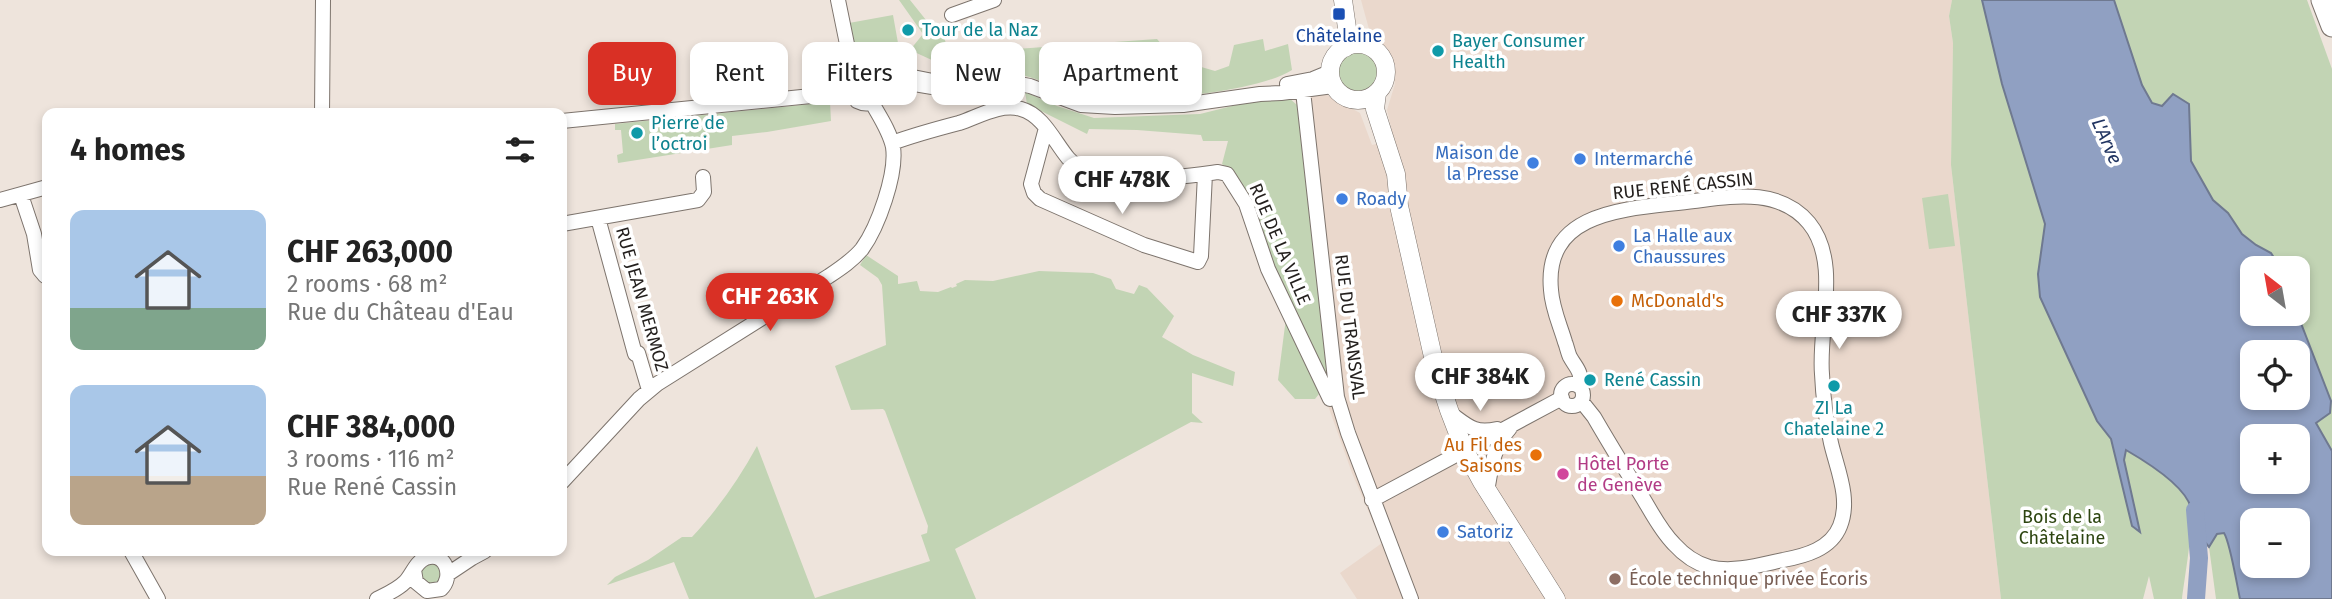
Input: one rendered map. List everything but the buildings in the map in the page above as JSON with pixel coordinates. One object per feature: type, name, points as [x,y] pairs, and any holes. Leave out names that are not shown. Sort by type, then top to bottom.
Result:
[{"type":"highway","points":[[2322,0],[2332,26]]},
{"type":"main road","points":[[1343,0],[1353,46]]},
{"type":"main road","points":[[1351,0],[1353,46]]},
{"type":"main road","points":[[1353,46],[1376,51],[1384,63],[1384,80],[1369,96],[1343,96],[1332,79],[1333,59],[1353,46]]},
{"type":"main road","points":[[1369,96],[1373,130],[1387,180],[1399,206],[1436,370],[1450,414],[1464,449],[1487,492],[1556,599]]},
{"type":"street","points":[[322,108],[323,0]]},
{"type":"street","points":[[838,0],[847,42]]},
{"type":"street","points":[[952,15],[994,0]]},
{"type":"street","points":[[1259,94],[1303,91],[1332,79]]},
{"type":"street","points":[[1025,85],[1068,101],[1096,106],[1183,105],[1259,94],[1332,79]]},
{"type":"street","name":"RUE DU TRANSVAL","points":[[1303,91],[1337,397],[1410,599]]},
{"type":"street","points":[[567,120],[802,97]]},
{"type":"street","points":[[567,477],[649,390],[829,276],[855,256],[871,234],[893,168],[892,144],[879,105]]},
{"type":"street","name":"RUE DE LA VILLE","points":[[892,144],[1008,107],[1032,114],[1073,163],[1091,174],[1129,179],[1221,172],[1227,174],[1246,204],[1268,269],[1330,399]]},
{"type":"street","points":[[1046,128],[1031,184],[1040,199],[1144,245],[1198,262],[1201,256],[1205,174]]},
{"type":"street","points":[[567,223],[698,200],[705,192],[703,177]]},
{"type":"street","points":[[0,200],[42,189]]},
{"type":"street","points":[[21,195],[34,234],[42,272]]},
{"type":"street","name":"RUE RENÉ CASSIN","points":[[1735,197],[1764,197],[1787,205],[1813,229],[1825,261],[1821,371],[1829,431],[1844,499],[1843,518],[1838,531],[1821,548],[1795,558],[1732,569],[1710,567],[1696,562],[1664,533],[1594,417],[1582,402],[1584,393],[1568,390],[1580,371],[1570,357],[1552,298],[1551,274],[1555,257],[1563,242],[1583,222],[1612,212],[1735,197]]},
{"type":"street","name":"RUE JEAN MERMOZ","points":[[598,218],[635,354],[638,353],[649,390]]},
{"type":"street","points":[[1373,500],[1568,390]]},
{"type":"street","points":[[1568,390],[1565,404],[1571,406],[1582,402]]},
{"type":"street","points":[[1450,414],[1476,430],[1485,431],[1512,424]]},
{"type":"street","points":[[1487,492],[1492,460],[1499,443],[1512,424]]},
{"type":"street","points":[[1464,449],[1482,452],[1499,443]]},
{"type":"street","points":[[134,556],[158,599]]},
{"type":"street","points":[[379,599],[398,588],[431,561],[465,556]]},
{"type":"street","points":[[379,599],[432,593],[445,585],[431,561]]},
{"type":"street","points":[[431,561],[415,579],[432,593]]},
{"type":"shaded area","points":[[1361,0],[1952,0],[1949,16],[1953,43],[1951,165],[2001,599],[1357,599],[1340,573],[1382,543],[1352,473],[1326,400],[1329,387],[1295,96],[1319,93],[1327,95],[1360,113],[1372,145],[1394,140],[1387,110],[1395,84],[1388,52],[1383,44],[1372,40]]},
{"type":"green space","points":[[899,0],[910,0],[926,20],[942,32],[946,42],[931,42],[931,60],[917,53],[916,42],[923,34]]},
{"type":"green space","name":"Bois de la Châtelaine","points":[[1952,0],[1982,0],[2002,84],[2045,224],[2038,274],[2040,297],[2097,421],[2111,439],[2132,526],[2140,531],[2124,460],[2125,449],[2171,481],[2186,497],[2190,506],[2190,537],[2182,599],[2154,599],[2149,576],[2143,599],[2001,599],[1951,165],[1953,43],[1949,16]]},
{"type":"green space","points":[[2114,0],[2307,0],[2332,69],[2332,451],[2316,423],[2331,401],[2310,347],[2310,340],[2307,340],[2302,326],[2310,326],[2310,256],[2272,256],[2242,234],[2228,213],[2213,200],[2191,161],[2189,104],[2162,106],[2152,103],[2142,85]]},
{"type":"green space","points":[[893,15],[898,42],[853,42],[849,23]]},
{"type":"green space","points":[[1157,39],[1160,42],[1114,42]]},
{"type":"green space","points":[[1263,39],[1265,51],[1288,44],[1292,70],[1275,78],[1202,93],[1202,67],[1215,71],[1229,66],[1234,45]]},
{"type":"green space","points":[[1039,47],[1039,80],[1025,76],[1025,48]]},
{"type":"green space","points":[[1358,50],[1373,57],[1380,72],[1373,87],[1358,94],[1343,87],[1336,72],[1343,57]]},
{"type":"green space","points":[[1025,92],[1039,98],[1039,105],[1055,105],[1094,118],[1200,114],[1264,98],[1288,97],[1297,105],[1329,387],[1230,169],[1222,164],[1228,141],[1203,141],[1201,135],[1137,130],[1089,129],[1087,134],[1027,104]]},
{"type":"green space","points":[[802,105],[830,105],[831,121],[732,136],[732,145],[618,163],[617,155],[623,153],[621,130],[615,130],[615,124]]},
{"type":"green space","points":[[1948,194],[1955,246],[1929,249],[1922,198]]},
{"type":"green space","points":[[866,255],[898,276],[898,284],[917,281],[920,291],[938,292],[957,286],[956,284],[965,280],[993,281],[1039,271],[1093,273],[1111,279],[1116,289],[1134,294],[1139,285],[1147,288],[1174,316],[1162,337],[1193,355],[1235,372],[1233,386],[1192,373],[1192,413],[1203,423],[1191,422],[955,549],[976,599],[689,599],[674,562],[607,585],[615,577],[648,560],[682,537],[692,537],[711,516],[757,446],[815,598],[930,561],[921,535],[927,533],[928,526],[885,411],[851,410],[835,366],[886,345],[882,285],[878,278],[860,265]]},
{"type":"green space","points":[[1286,318],[1319,394],[1315,399],[1295,399],[1278,380]]},
{"type":"green space","points":[[2224,533],[2240,599],[2216,599],[2209,547],[2217,534]]},
{"type":"green space","points":[[431,563],[438,565],[443,578],[434,586],[424,583],[420,573],[424,566]]},
{"type":"water","points":[[1982,0],[2114,0],[2142,85],[2152,103],[2162,106],[2173,94],[2189,104],[2191,161],[2213,200],[2228,213],[2242,234],[2273,256],[2240,256],[2240,326],[2302,326],[2307,340],[2240,340],[2240,410],[2310,410],[2310,347],[2331,401],[2330,413],[2316,423],[2332,451],[2332,599],[2240,599],[2224,533],[2217,534],[2209,547],[2191,525],[2191,508],[2181,491],[2173,482],[2126,450],[2124,460],[2140,532],[2132,526],[2111,439],[2097,421],[2040,297],[2038,274],[2045,224],[2002,84]]},
{"type":"waterway","name":"L'Arve","points":[[2195,510],[2199,558],[2196,599]]},
{"type":"place","name":"Châtelaine","points":[[1339,14]]},
{"type":"place","name":"Tour de la Naz","points":[[908,30]]},
{"type":"place","name":"Bayer Consumer Health","points":[[1438,51]]},
{"type":"place","name":"Pierre de l’octroi","points":[[637,133]]},
{"type":"place","name":"Intermarché","points":[[1580,159]]},
{"type":"place","name":"Maison de la Presse","points":[[1533,163]]},
{"type":"place","name":"Roady","points":[[1342,199]]},
{"type":"place","name":"La Halle aux Chaussures","points":[[1619,246]]},
{"type":"place","name":"McDonald's","points":[[1617,301]]},
{"type":"place","name":"René Cassin","points":[[1590,380]]},
{"type":"place","name":"ZI La Chatelaine 2","points":[[1834,386]]},
{"type":"place","name":"Au Fil des Saisons","points":[[1536,455]]},
{"type":"place","name":"Hôtel Porte de Genève","points":[[1563,474]]},
{"type":"place","name":"Satoriz","points":[[1443,532]]},
{"type":"place","name":"École technique privée Écoris","points":[[1615,579]]}]
